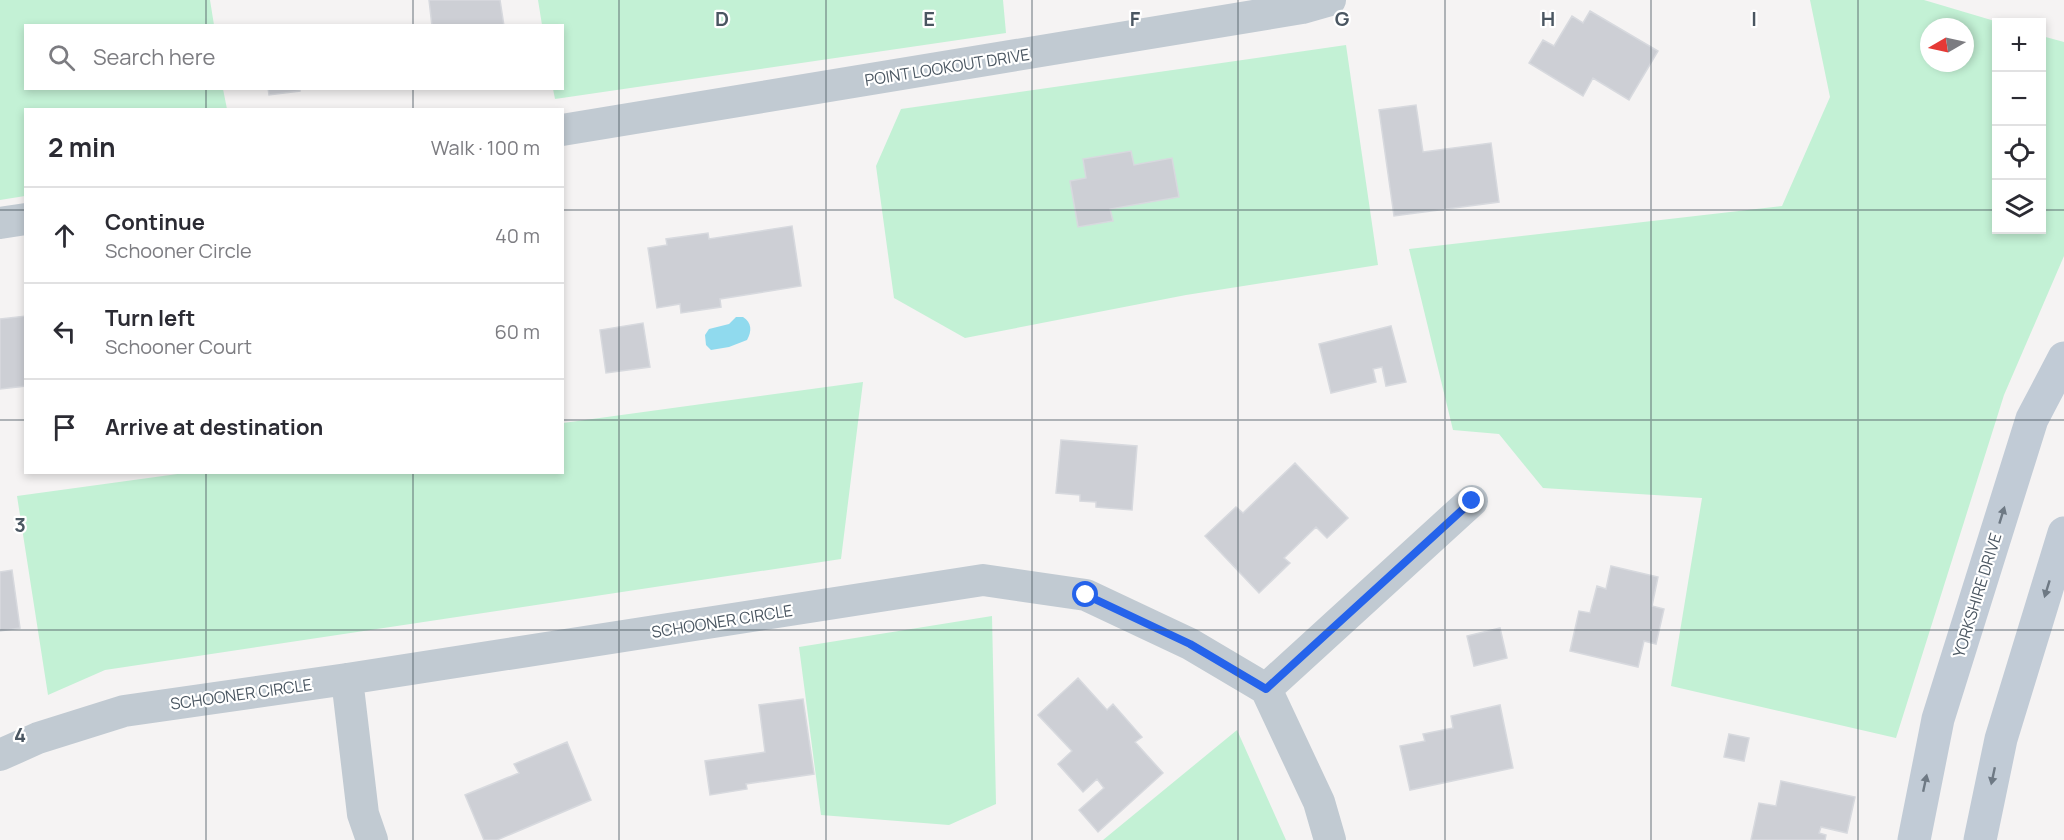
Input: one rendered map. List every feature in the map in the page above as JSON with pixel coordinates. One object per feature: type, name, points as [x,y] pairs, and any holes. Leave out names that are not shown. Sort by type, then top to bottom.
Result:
[{"type":"street","name":"POINT LOOKOUT DRIVE","points":[[564,130],[1302,8],[1330,0]]},
{"type":"street","points":[[0,223],[24,219]]},
{"type":"street","name":"YORKSHIRE DRIVE","points":[[1914,840],[1938,719],[2032,419],[2064,358]]},
{"type":"street","points":[[1330,840],[1319,802],[1266,689],[1472,501]]},
{"type":"street","points":[[1980,840],[2001,739],[2064,533]]},
{"type":"street","name":"SCHOONER CIRCLE","points":[[0,755],[38,738],[124,711],[347,680],[983,580],[1086,595],[1190,644],[1266,689]]},
{"type":"street","points":[[347,680],[363,814],[372,840]]},
{"type":"green space","points":[[0,0],[210,0],[214,24],[24,24],[24,90],[223,90],[227,108],[24,108],[24,196],[0,200]]},
{"type":"green space","points":[[538,0],[1003,0],[1006,33],[555,99],[553,90],[564,90],[564,24],[542,24]]},
{"type":"green space","points":[[1810,0],[1924,0],[1992,20],[1992,234],[2046,234],[2046,37],[2064,42],[2064,256],[2004,395],[1896,738],[1671,686],[1702,498],[1543,488],[1499,434],[1453,430],[1409,249],[1782,206],[1830,97]]},
{"type":"green space","points":[[1346,45],[1378,265],[1186,295],[965,338],[894,298],[876,166],[901,109]]},
{"type":"green space","points":[[863,382],[841,559],[105,670],[48,695],[17,496],[177,474],[564,474],[564,423]]},
{"type":"green space","points":[[992,616],[996,804],[949,825],[821,815],[799,647]]},
{"type":"green space","points":[[1237,730],[1286,840],[1103,840]]},
{"type":"water","points":[[736,317],[743,317],[750,325],[747,340],[729,347],[711,350],[706,345],[705,335],[709,329],[729,324]]},
{"type":"building","points":[[429,0],[500,0],[504,24],[432,24]]},
{"type":"building","points":[[1590,11],[1658,51],[1629,100],[1593,78],[1583,96],[1529,63],[1543,40],[1554,46],[1572,16],[1583,23]]},
{"type":"building","points":[[268,90],[300,90],[300,91],[269,95]]},
{"type":"building","points":[[1416,105],[1423,152],[1491,143],[1499,202],[1394,216],[1379,110]]},
{"type":"building","points":[[1131,151],[1134,165],[1172,158],[1179,197],[1110,209],[1113,221],[1078,227],[1070,181],[1086,178],[1083,159]]},
{"type":"building","points":[[792,226],[801,286],[720,299],[721,307],[681,313],[680,304],[657,308],[648,248],[667,245],[666,239],[708,233],[709,239]]},
{"type":"building","points":[[24,316],[24,386],[0,389],[0,319]]},
{"type":"building","points":[[643,323],[650,367],[606,373],[600,330]]},
{"type":"building","points":[[1391,326],[1406,382],[1386,386],[1382,367],[1373,369],[1376,382],[1331,393],[1319,344]]},
{"type":"building","points":[[1061,440],[1137,446],[1132,510],[1096,507],[1096,502],[1080,501],[1080,495],[1056,493]]},
{"type":"building","points":[[1295,463],[1348,518],[1327,538],[1316,527],[1284,558],[1290,563],[1259,593],[1205,536],[1236,507],[1243,513]]},
{"type":"building","points":[[1611,566],[1658,577],[1652,606],[1664,609],[1656,644],[1644,641],[1638,667],[1570,651],[1579,611],[1590,613],[1597,586],[1606,589]]},
{"type":"building","points":[[12,570],[20,628],[0,631],[0,572]]},
{"type":"building","points":[[1500,628],[1507,658],[1474,666],[1467,636]]},
{"type":"building","points":[[1078,678],[1107,710],[1113,704],[1142,737],[1135,742],[1163,773],[1098,832],[1079,810],[1104,788],[1097,779],[1083,792],[1058,764],[1072,751],[1038,715]]},
{"type":"building","points":[[803,699],[814,774],[746,784],[747,789],[710,795],[705,761],[765,752],[759,705]]},
{"type":"building","points":[[1500,705],[1513,768],[1410,790],[1400,746],[1425,741],[1423,734],[1453,728],[1451,716]]},
{"type":"building","points":[[1729,734],[1749,738],[1744,761],[1724,757]]},
{"type":"building","points":[[567,742],[591,800],[497,840],[484,840],[465,795],[519,773],[514,764]]},
{"type":"building","points":[[1781,781],[1855,797],[1847,833],[1821,827],[1819,833],[1826,835],[1825,840],[1751,840],[1759,803],[1776,806]]},
{"type":"route","points":[[1086,595],[1190,644],[1266,689],[1472,501]]}]
